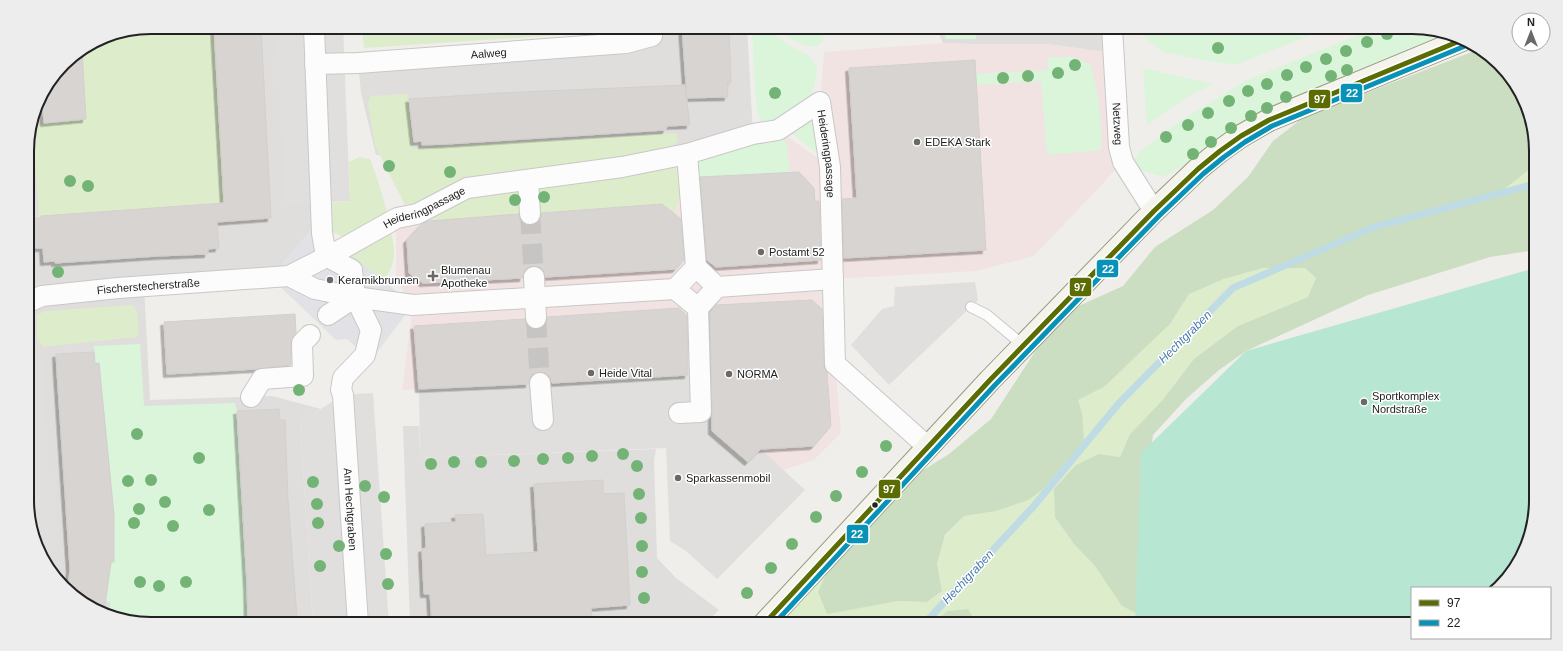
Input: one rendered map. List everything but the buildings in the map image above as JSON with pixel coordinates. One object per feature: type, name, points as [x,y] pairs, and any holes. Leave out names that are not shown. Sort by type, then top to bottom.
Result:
[{"type":"street","points":[[314,34],[322,233],[326,256],[352,270],[355,297],[328,315]]},
{"type":"street","name":"Aalweg","points":[[315,64],[358,63],[626,43],[652,36],[652,34]]},
{"type":"street","name":"Netzweg","points":[[1112,34],[1119,147],[1122,162],[1154,211]]},
{"type":"street","points":[[770,617],[1024,346],[1154,211],[1198,169],[1241,136],[1269,120],[1456,43]]},
{"type":"street","name":"Heideringpassage","points":[[270,277],[289,276],[342,249],[397,218],[417,214],[467,188],[622,167],[687,154],[753,134],[778,130],[820,102],[830,167],[835,364],[928,447]]},
{"type":"street","points":[[687,154],[696,267],[717,287]]},
{"type":"street","points":[[528,180],[530,214]]},
{"type":"street","points":[[696,267],[675,289],[698,308]]},
{"type":"street","name":"Heideringpassage","points":[[289,276],[315,289],[355,297],[413,305],[675,289]]},
{"type":"street","name":"Fischerstecherstraße","points":[[34,299],[42,296],[118,288],[270,277]]},
{"type":"street","points":[[534,277],[536,318]]},
{"type":"street","points":[[679,413],[701,412],[698,308],[717,287],[833,279]]},
{"type":"street","name":"Am Hechtgraben","points":[[355,297],[371,330],[365,355],[343,378],[341,390],[343,395],[358,617]]},
{"type":"street","points":[[251,397],[262,379],[303,376],[303,339]]},
{"type":"street","points":[[540,383],[543,420]]},
{"type":"lane","points":[[971,307],[987,315],[1024,346]]},
{"type":"shaded area","points":[[143,34],[314,34],[322,233],[270,277],[144,286],[150,400],[272,396],[321,409],[300,422],[313,617],[151,617],[120,613],[99,605],[74,588],[63,577],[46,552],[36,523],[34,500],[34,143],[38,120],[43,106],[58,80],[74,63],[99,46],[113,40]]},
{"type":"shaded area","points":[[276,34],[343,34],[350,201],[286,204]]},
{"type":"shaded area","points":[[641,34],[747,34],[753,134],[687,154],[640,144],[376,155],[361,93],[358,63],[626,43]]},
{"type":"shaded area","points":[[939,34],[1112,34],[1113,53],[1047,44],[943,43]]},
{"type":"shaded area","points":[[943,43],[1047,44],[1113,53],[1123,162],[1034,256],[976,271],[833,279],[835,364],[841,433],[814,460],[783,470],[761,449],[748,462],[712,431],[710,376],[691,375],[402,390],[413,305],[396,280],[396,218],[778,130],[829,166],[820,102],[824,52]]},
{"type":"shaded area","points":[[314,226],[413,305],[371,360],[347,339],[336,340],[270,277]]},
{"type":"shaded area","points":[[975,282],[978,300],[889,385],[851,345],[882,309],[894,306],[895,287]]},
{"type":"shaded area","points":[[42,359],[49,477],[48,556],[40,538],[35,516],[34,360]]},
{"type":"shaded area","points":[[691,375],[710,376],[712,431],[748,461],[761,449],[805,490],[717,579],[686,551],[670,541],[666,448],[420,458],[419,389]]},
{"type":"shaded area","points":[[373,393],[389,617],[313,617],[300,422],[343,395]]},
{"type":"shaded area","points":[[403,426],[419,426],[420,458],[656,449],[654,460],[657,558],[676,578],[719,610],[712,617],[410,617]]},
{"type":"green space","points":[[143,34],[214,34],[225,210],[169,208],[39,217],[34,158],[34,143],[37,124],[86,119],[82,57],[86,54],[113,40],[128,36]]},
{"type":"green space","points":[[363,34],[576,34],[364,48]]},
{"type":"green space","points":[[752,34],[774,34],[790,46],[810,56],[817,68],[810,101],[774,122],[763,123],[758,116]]},
{"type":"green space","points":[[784,34],[824,34],[822,42],[818,46],[800,44]]},
{"type":"green space","points":[[944,34],[976,34],[976,39],[946,39]]},
{"type":"green space","points":[[1141,34],[1313,34],[1238,64],[1219,63],[1163,52]]},
{"type":"green space","points":[[1361,34],[1420,34],[1438,37],[1341,77],[1250,118],[1188,162],[1164,177],[1140,170],[1134,160],[1138,153],[1179,122],[1245,81]]},
{"type":"green space","points":[[1473,52],[1489,63],[1500,74],[1513,92],[1525,120],[1528,135],[1529,170],[1503,190],[1529,182],[1529,251],[1490,257],[1368,295],[1246,351],[1219,370],[1187,398],[1153,435],[1149,465],[1140,615],[1122,606],[1095,566],[1074,544],[1055,517],[1054,489],[1076,465],[1099,454],[1120,457],[1130,434],[1162,401],[1194,359],[1238,326],[1308,297],[1316,278],[1305,268],[1263,268],[1224,279],[1189,294],[1170,324],[1104,387],[1078,400],[1082,413],[1084,441],[1042,490],[1028,500],[996,511],[964,516],[945,535],[937,564],[942,591],[927,602],[898,601],[827,614],[818,592],[830,566],[914,476],[949,454],[991,419],[1044,338],[1072,309],[1123,286],[1155,247],[1213,210],[1248,177],[1273,141],[1304,117]]},
{"type":"green space","points":[[1048,57],[1074,57],[1090,64],[1096,85],[1099,107],[1101,150],[1047,155],[1041,81],[976,85],[975,74],[1048,70]]},
{"type":"green space","points":[[1143,68],[1213,84],[1187,97],[1147,125]]},
{"type":"green space","points":[[407,94],[413,148],[676,133],[678,141],[671,148],[419,204],[405,205],[375,146],[368,103],[370,96]]},
{"type":"green space","points":[[814,113],[818,154],[790,132]]},
{"type":"green space","points":[[781,136],[787,144],[790,173],[700,177],[695,175],[693,163],[701,154]]},
{"type":"green space","points":[[359,157],[370,159],[387,212],[384,221],[343,237],[329,230],[320,204],[350,201],[349,162]]},
{"type":"green space","points":[[674,165],[680,195],[673,213],[662,204],[425,221],[422,215],[465,194]]},
{"type":"green space","points":[[1529,170],[1529,182],[1502,190]]},
{"type":"green space","points":[[391,232],[394,246],[394,257],[391,268],[384,281],[347,253]]},
{"type":"green space","points":[[1263,268],[1305,268],[1316,278],[1308,297],[1238,326],[1130,434],[1120,457],[1099,454],[1074,544],[1095,566],[1122,605],[1140,615],[1140,617],[973,617],[968,609],[947,611],[941,617],[784,617],[830,566],[827,613],[898,601],[927,602],[942,591],[937,564],[945,536],[964,516],[996,511],[1082,413],[1077,400],[1104,387],[1170,324],[1189,294],[1224,279]]},
{"type":"green space","name":"Sportkomplex Nordstraße","points":[[1529,270],[1529,508],[1523,538],[1517,552],[1500,577],[1490,587],[1411,587],[1411,617],[1135,617],[1141,453],[1246,351]]},
{"type":"green space","points":[[133,305],[137,311],[139,333],[136,337],[43,347],[37,339],[37,315],[45,311]]},
{"type":"green space","points":[[140,344],[144,406],[235,403],[237,411],[248,617],[151,617],[135,616],[109,609],[110,602],[106,601],[109,562],[113,562],[111,487],[99,363],[95,363],[94,346]]},
{"type":"green space","points":[[968,609],[973,617],[941,617],[947,611]]},
{"type":"waterway","name":"Hechtgraben","points":[[931,617],[1033,507],[1120,402],[1233,288],[1374,227],[1529,186]]},
{"type":"tunnel","points":[[530,214],[534,277]]},
{"type":"tunnel","points":[[536,318],[540,383]]},
{"type":"transit line","name":"97","points":[[770,617],[990,380],[1154,211],[1198,169],[1241,136],[1269,120],[1456,43]]},
{"type":"transit line","name":"22","points":[[780,617],[995,385],[1159,216],[1203,174],[1245,142],[1272,126],[1464,46]]},
{"type":"place","name":"EDEKA Stark","points":[[917,142]]},
{"type":"place","name":"Postamt 52","points":[[761,252]]},
{"type":"place","name":"Blumenau Apotheke","points":[[433,276]]},
{"type":"place","name":"Keramikbrunnen","points":[[330,280]]},
{"type":"place","name":"Heide Vital","points":[[591,373]]},
{"type":"place","name":"NORMA","points":[[729,374]]},
{"type":"place","name":"Sportkomplex Nordstraße","points":[[1364,402]]},
{"type":"place","name":"Sparkassenmobil","points":[[678,478]]}]
